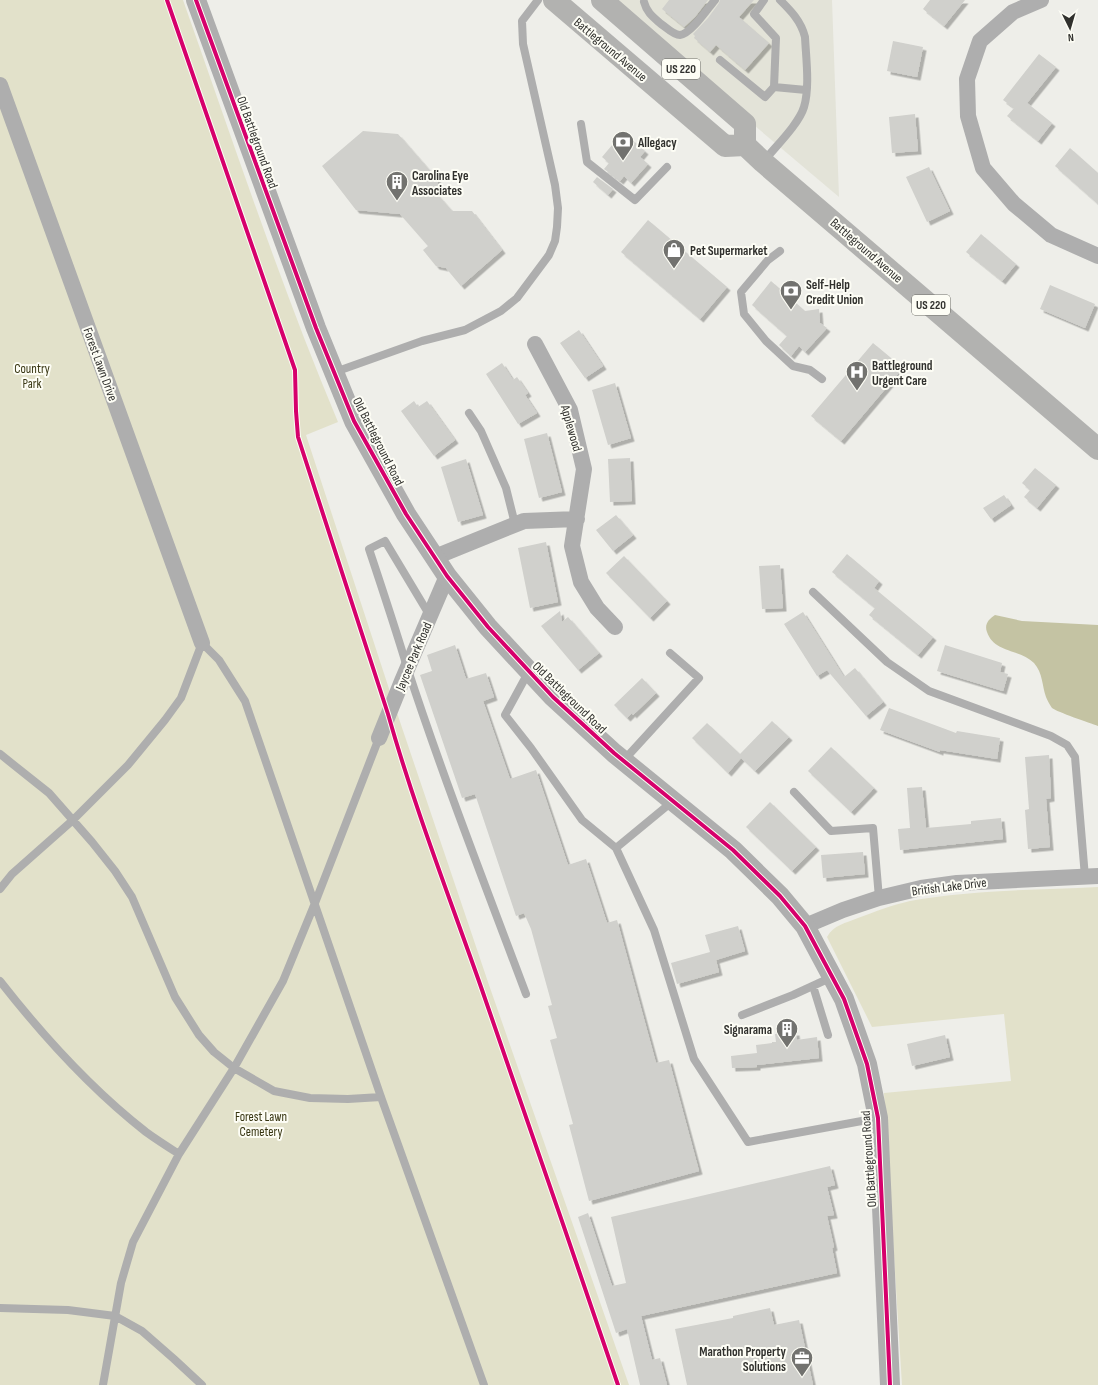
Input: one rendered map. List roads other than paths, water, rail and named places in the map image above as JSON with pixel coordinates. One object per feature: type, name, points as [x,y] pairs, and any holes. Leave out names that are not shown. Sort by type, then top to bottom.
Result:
[{"type":"main road","name":"Battleground Avenue","points":[[554,0],[725,146],[745,145],[1098,449]]},
{"type":"main road","name":"US 220","points":[[602,0],[745,124],[745,145]]},
{"type":"street","name":"Old Battleground Road","points":[[196,0],[313,321],[354,421],[406,514],[447,576],[488,627],[553,697],[623,761],[732,850],[780,896],[805,926],[844,999],[867,1064],[878,1118],[890,1385]]},
{"type":"street","points":[[1040,0],[1013,12],[980,41],[967,79],[968,116],[983,168],[1014,204],[1051,235],[1098,256]]},
{"type":"street","name":"Forest Lawn Drive","points":[[0,85],[202,643]]},
{"type":"street","name":"Applewood","points":[[535,344],[570,410],[584,469],[572,546],[581,582],[597,608],[615,627]]},
{"type":"street","points":[[435,557],[524,521],[577,518]]},
{"type":"street","name":"Jaycee Park Road","points":[[379,738],[447,576]]},
{"type":"street","name":"British Lake Drive","points":[[805,926],[843,910],[879,898],[921,888],[957,883],[1091,876]]},
{"type":"lane","points":[[334,372],[422,342],[465,330],[501,311],[517,298],[548,255],[555,241],[558,227],[558,208],[555,185],[523,44],[522,32],[522,21],[538,0]]},
{"type":"lane","points":[[644,1],[648,13],[673,33],[679,35],[684,34],[694,26],[715,0]]},
{"type":"lane","points":[[720,60],[765,97],[774,87],[776,38],[754,14],[764,0]]},
{"type":"lane","points":[[763,162],[799,117],[804,107],[806,90],[805,36],[803,28],[798,19],[780,0]]},
{"type":"lane","points":[[774,87],[806,90]]},
{"type":"lane","points":[[581,124],[587,162],[635,200],[667,167]]},
{"type":"lane","points":[[780,251],[768,260],[741,292],[744,314],[766,341],[793,366],[810,370],[822,379]]},
{"type":"lane","points":[[469,413],[481,432],[506,488],[515,524]]},
{"type":"lane","points":[[430,616],[385,541],[369,549],[408,667],[465,830],[526,994]]},
{"type":"lane","points":[[813,592],[887,662],[929,691],[1051,736],[1068,745],[1074,757],[1091,876]]},
{"type":"lane","points":[[0,889],[12,874],[73,820],[128,765],[165,720],[181,698],[202,643],[219,660],[245,700],[381,1097],[484,1385]]},
{"type":"lane","points":[[623,761],[699,678],[670,653]]},
{"type":"lane","points":[[529,671],[505,715],[531,748],[582,820],[616,848],[654,930],[694,1059],[748,1142],[878,1118]]},
{"type":"lane","points":[[103,1385],[121,1283],[133,1242],[180,1154],[234,1068],[283,981],[379,738]]},
{"type":"lane","points":[[0,754],[49,793],[115,871],[132,898],[175,997],[199,1035],[214,1052],[234,1068],[274,1091],[310,1098],[348,1099],[381,1097]]},
{"type":"lane","points":[[794,792],[831,831],[873,828],[879,898]]},
{"type":"lane","points":[[616,848],[673,801]]},
{"type":"lane","points":[[742,1014],[832,977]]},
{"type":"lane","points":[[0,981],[22,1009],[90,1084],[147,1132],[180,1154]]},
{"type":"lane","points":[[813,986],[828,1035]]},
{"type":"lane","points":[[0,1308],[68,1310],[115,1316],[142,1331],[202,1385]]},
{"type":"place","name":"Allegacy","points":[[623,162]]},
{"type":"place","name":"Carolina Eye Associates","points":[[397,202]]},
{"type":"place","name":"Pet Supermarket","points":[[674,270]]},
{"type":"place","name":"Self-Help Credit Union","points":[[791,310]]},
{"type":"place","name":"Battleground Urgent Care","points":[[857,392]]},
{"type":"place","name":"Signarama","points":[[787,1048]]},
{"type":"place","name":"Marathon Property Solutions","points":[[802,1378]]},
{"type":"park label","name":"Country Park","points":[[32,376]]},
{"type":"park label","name":"Forest Lawn Cemetery","points":[[261,1124]]}]
